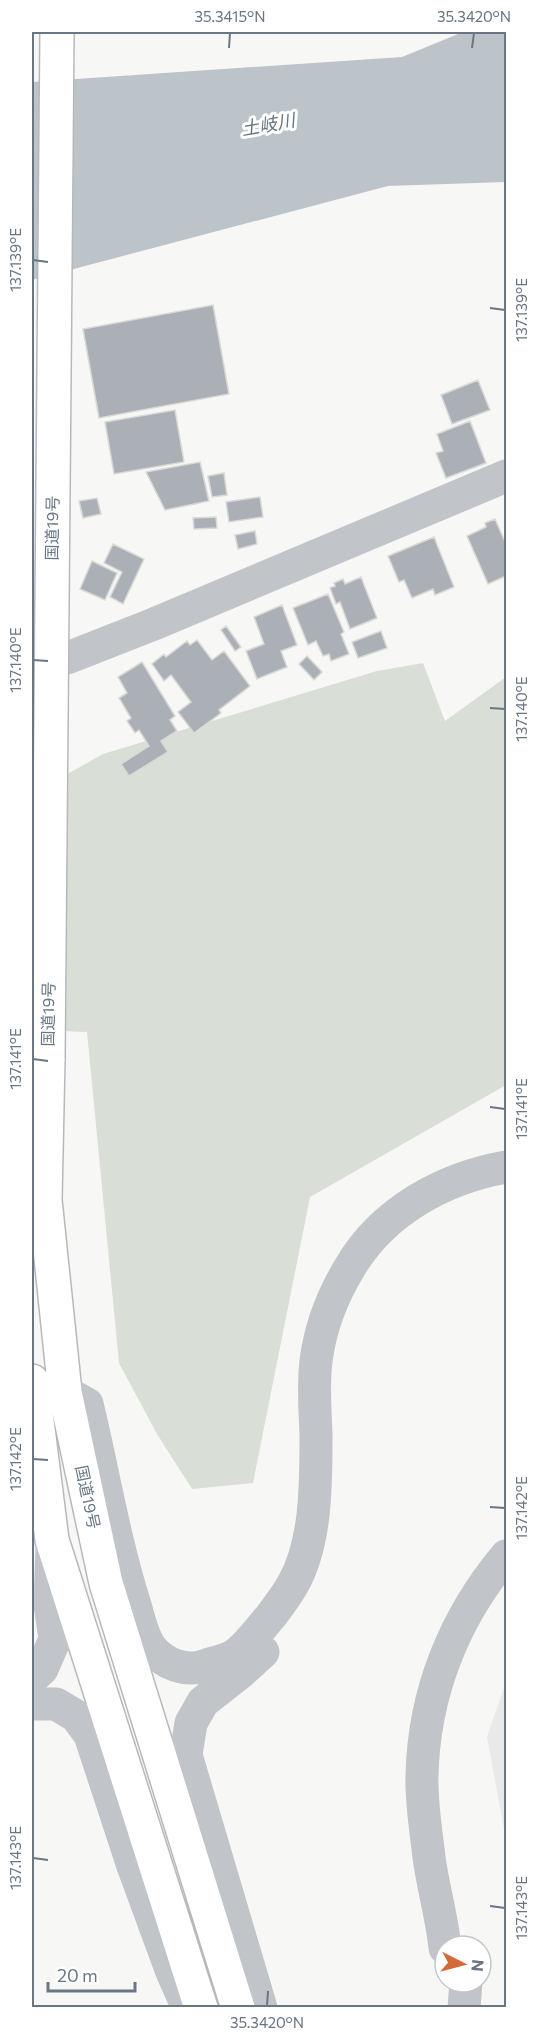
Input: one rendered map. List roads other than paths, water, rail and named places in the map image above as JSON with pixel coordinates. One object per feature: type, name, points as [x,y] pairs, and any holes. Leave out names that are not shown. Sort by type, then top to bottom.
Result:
[{"type":"highway","name":"国道19号","points":[[57,32],[45,1200],[65,1392],[106,1583],[238,2007]]},
{"type":"highway","points":[[32,1381],[52,1540],[201,2007]]},
{"type":"street","points":[[32,667],[70,657],[154,624],[507,476]]},
{"type":"street","points":[[65,1392],[87,1404],[127,1580],[141,1626],[152,1649],[166,1661],[187,1669],[233,1657],[281,1602],[294,1582],[302,1562],[314,1503],[316,1361],[322,1331],[332,1300],[350,1266],[376,1232],[406,1207],[451,1182],[472,1174],[507,1167]]},
{"type":"street","points":[[261,2007],[186,1755],[190,1723],[204,1702],[270,1645],[296,1613],[309,1591],[319,1566],[329,1534],[333,1503],[331,1363],[346,1307],[363,1275],[387,1246],[413,1221],[477,1189],[507,1184]]},
{"type":"street","points":[[32,1678],[42,1669],[56,1639],[50,1604],[52,1540]]},
{"type":"street","points":[[443,1934],[429,1858],[422,1777],[428,1720],[436,1683],[446,1653],[484,1582],[507,1556]]},
{"type":"street","points":[[461,1934],[444,1825],[440,1783],[442,1742],[449,1700],[464,1654],[507,1580]]},
{"type":"street","points":[[32,1704],[56,1704],[76,1716],[90,1735],[133,1866],[172,1972],[188,2007]]},
{"type":"water","name":"土岐川","points":[[463,32],[506,32],[506,182],[388,186],[32,280],[32,82],[402,57]]}]
